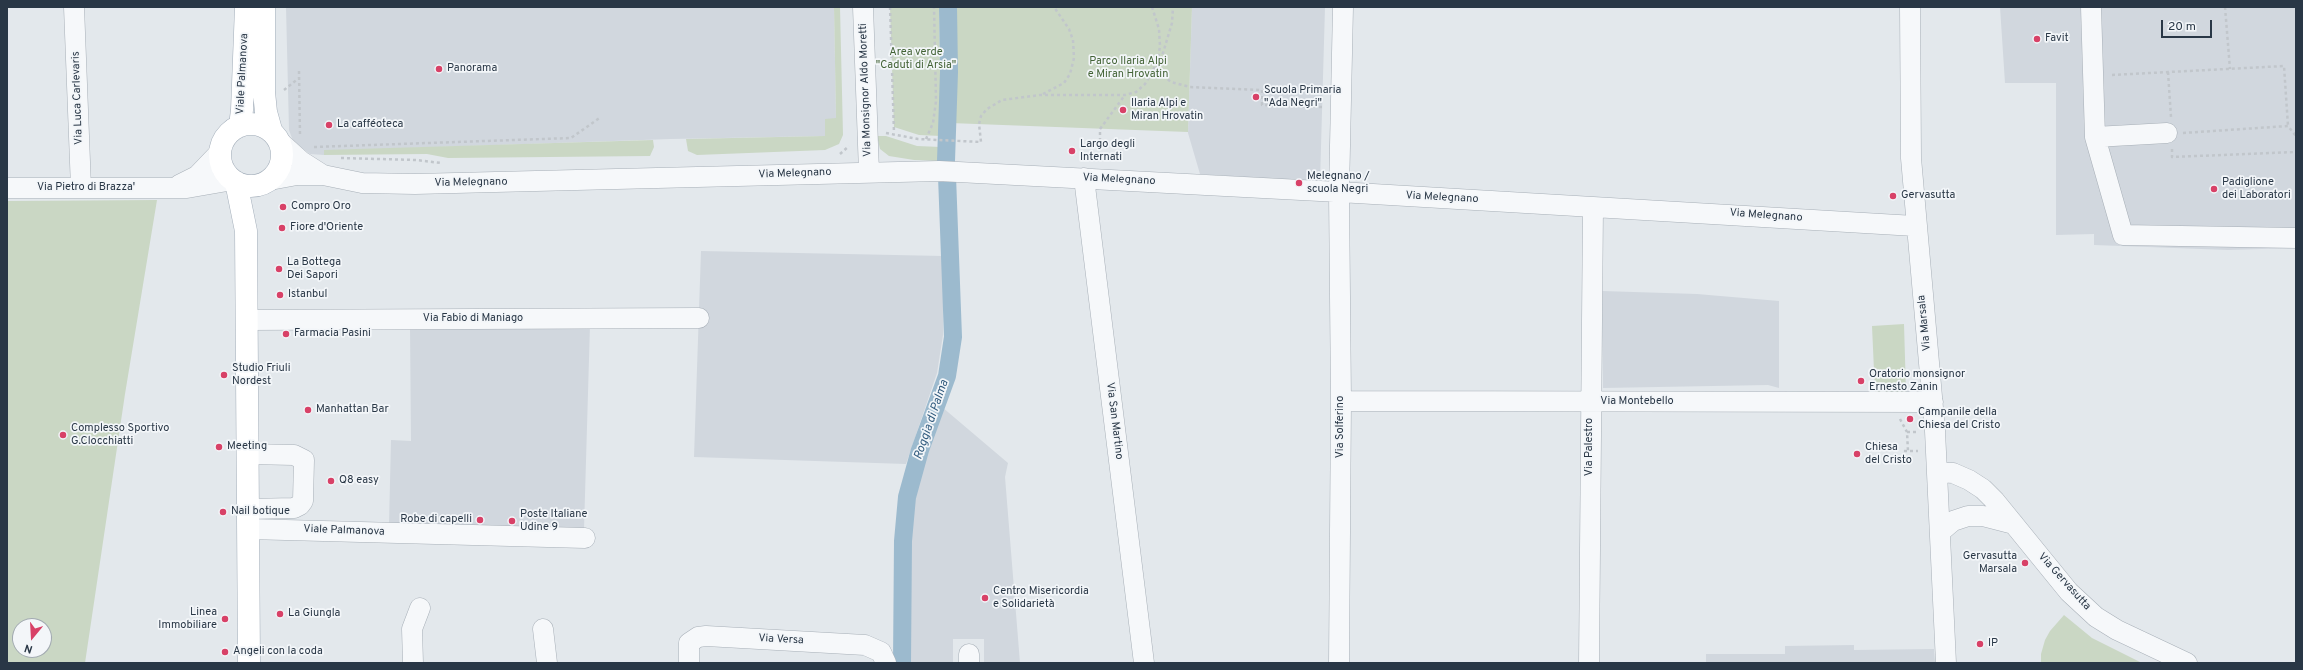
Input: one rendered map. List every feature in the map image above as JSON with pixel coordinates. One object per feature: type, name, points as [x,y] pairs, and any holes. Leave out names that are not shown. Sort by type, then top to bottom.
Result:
[{"type":"main road","name":"Viale Palmanova","points":[[264,7],[264,98],[283,136]]},
{"type":"main road","name":"Viale Palmanova","points":[[240,126],[242,110],[242,12]]},
{"type":"main road","points":[[246,227],[266,182],[279,169],[282,162],[283,150],[283,136],[251,123],[230,131],[224,139],[220,152],[223,168],[234,181],[246,227],[249,662]]},
{"type":"main road","points":[[234,181],[250,186],[266,182]]},
{"type":"street","name":"Via Luca Carlevaris","points":[[74,7],[81,188]]},
{"type":"street","name":"Via Monsignor Aldo Moretti","points":[[863,7],[869,172]]},
{"type":"street","name":"Via Solferino","points":[[1340,663],[1342,401],[1339,192],[1344,7]]},
{"type":"street","name":"Via Marsala","points":[[1910,7],[1911,158],[1915,226],[1933,402],[1946,663]]},
{"type":"street","points":[[2091,7],[2095,137],[2123,235],[2296,238]]},
{"type":"street","name":"Viale Palmanova","points":[[242,12],[264,47]]},
{"type":"street","points":[[2095,137],[2170,133]]},
{"type":"street","name":"Via Melegnano","points":[[283,136],[300,161],[322,175]]},
{"type":"street","name":"Via Pietro di Brazza'","points":[[164,189],[180,184],[197,176],[220,152]]},
{"type":"street","name":"Via Melegnano","points":[[266,182],[297,175],[322,175],[362,183],[415,184],[869,172],[947,172],[1339,192],[1915,226]]},
{"type":"street","name":"Via San Martino","points":[[1084,178],[1144,663]]},
{"type":"street","name":"Via Pietro di Brazza'","points":[[7,188],[164,189],[187,188],[234,181]]},
{"type":"street","name":"Via Palestro","points":[[1589,663],[1590,402],[1593,207]]},
{"type":"street","name":"Via Fabio di Maniago","points":[[246,320],[699,318]]},
{"type":"street","name":"Via Montebello","points":[[1342,401],[1933,402]]},
{"type":"street","points":[[248,454],[294,455],[304,460],[303,501],[300,505],[294,508],[248,519]]},
{"type":"street","name":"Via Gervasutta","points":[[1937,472],[1953,474],[1969,480],[1995,501],[2069,592],[2096,617],[2117,630],[2187,663]]},
{"type":"street","points":[[1940,532],[1953,521],[1968,516],[1983,516],[2014,524]]},
{"type":"street","name":"Viale Palmanova","points":[[248,519],[585,538]]},
{"type":"street","points":[[413,663],[412,629],[420,608]]},
{"type":"street","points":[[542,629],[546,663]]},
{"type":"street","name":"Via Versa","points":[[689,663],[689,643],[698,637],[706,636],[865,645],[881,652],[886,663]]},
{"type":"path","points":[[890,7],[894,133]]},
{"type":"path","points":[[925,139],[933,123],[936,101],[934,7]]},
{"type":"path","points":[[1040,95],[1064,83],[1070,74],[1074,58],[1073,40],[1069,30],[1054,7]]},
{"type":"path","points":[[1152,7],[1159,29],[1160,46],[1157,66],[1165,78],[1184,86],[1262,90],[1262,105],[1322,107]]},
{"type":"path","points":[[882,133],[894,133],[925,139],[981,142],[979,124],[981,116],[987,109],[1002,100],[1040,95],[1125,95],[1136,92],[1145,84],[1157,66],[1168,38],[1173,7]]},
{"type":"path","points":[[2225,7],[2230,69]]},
{"type":"path","points":[[2093,76],[2284,66],[2288,126],[2296,136]]},
{"type":"path","points":[[283,136],[299,78],[299,71]]},
{"type":"path","points":[[2168,72],[2172,157],[2296,152]]},
{"type":"path","points":[[282,92],[299,78]]},
{"type":"path","points":[[1100,147],[1100,129],[1125,95]]},
{"type":"path","points":[[311,147],[571,138],[601,116]]},
{"type":"path","points":[[2170,133],[2288,126]]},
{"type":"path","points":[[335,158],[416,160],[445,164]]},
{"type":"path","points":[[1905,402],[1900,419],[1907,432],[1906,451],[1922,451]]},
{"type":"path","points":[[1907,432],[1921,432]]},
{"type":"shaded area","points":[[286,7],[834,7],[836,118],[825,136],[671,139],[324,151],[324,155],[310,154],[293,141],[289,130]]},
{"type":"shaded area","name":"Scuola Primaria \"Ada Negri\"","points":[[1192,7],[1325,7],[1320,182],[1200,174],[1188,133]]},
{"type":"shaded area","points":[[2000,7],[2296,7],[2296,248],[2228,250],[2094,245],[2094,234],[2056,235],[2056,83],[2005,83]]},
{"type":"shaded area","points":[[701,251],[943,256],[943,335],[937,373],[906,464],[694,457]]},
{"type":"shaded area","points":[[1602,291],[1697,294],[1779,301],[1779,388],[1768,385],[1603,388]]},
{"type":"shaded area","points":[[590,325],[584,529],[389,525],[391,440],[411,441],[410,326]]},
{"type":"shaded area","points":[[942,407],[1008,463],[1005,477],[1020,663],[984,663],[984,639],[953,639],[953,663],[907,663],[906,542],[913,497]]},
{"type":"shaded area","points":[[1854,645],[1854,650],[1934,649],[1935,663],[1706,663],[1706,654],[1785,654],[1785,646]]},
{"type":"green space","points":[[834,7],[840,7],[843,135],[839,144],[825,150],[697,155],[688,151],[686,139],[825,136],[825,119],[836,118]]},
{"type":"green space","name":"Area verde \"Caduti di Arsia\"","points":[[890,7],[939,7],[941,136],[919,135],[894,127]]},
{"type":"green space","name":"Parco Ilaria Alpi e Miran Hrovatin","points":[[952,7],[1192,7],[1188,132],[950,123],[953,64]]},
{"type":"green space","points":[[877,136],[886,136],[917,146],[941,147],[941,161],[914,160],[889,156],[880,149]]},
{"type":"green space","points":[[653,140],[654,147],[650,156],[448,158],[427,154],[324,155],[324,150]]},
{"type":"green space","name":"Complesso Sportivo G.Clocchiatti","points":[[157,200],[125,394],[85,663],[7,663],[7,201]]},
{"type":"green space","points":[[1904,324],[1906,392],[1875,393],[1872,326]]},
{"type":"green space","points":[[2064,615],[2092,638],[2142,663],[2041,663],[2041,654],[2045,640],[2050,631]]},
{"type":"waterway","name":"Roggia di Palma","points":[[946,161],[949,72],[948,7]]},
{"type":"waterway","name":"Roggia di Palma","points":[[902,663],[903,541],[907,497],[920,450],[947,376],[953,337],[947,176]]},
{"type":"place","name":"Favit","points":[[2037,39]]},
{"type":"place","name":"Panorama","points":[[439,69]]},
{"type":"place","name":"Scuola Primaria \"Ada Negri\"","points":[[1256,97]]},
{"type":"place","name":"Ilaria Alpi e Miran Hrovatin","points":[[1123,110]]},
{"type":"place","name":"La cafféoteca","points":[[329,125]]},
{"type":"place","name":"Largo degli Internati","points":[[1072,151]]},
{"type":"place","name":"Melegnano / scuola Negri","points":[[1299,183]]},
{"type":"place","name":"Padiglione dei Laboratori","points":[[2214,189]]},
{"type":"place","name":"Gervasutta","points":[[1893,196]]},
{"type":"place","name":"Compro Oro","points":[[283,207]]},
{"type":"place","name":"Fiore d'Oriente","points":[[282,228]]},
{"type":"place","name":"La Bottega Dei Sapori","points":[[279,269]]},
{"type":"place","name":"Istanbul","points":[[280,295]]},
{"type":"place","name":"Farmacia Pasini","points":[[286,334]]},
{"type":"place","name":"Studio Friuli Nordest","points":[[224,375]]},
{"type":"place","name":"Oratorio monsignor Ernesto Zanin","points":[[1861,381]]},
{"type":"place","name":"Manhattan Bar","points":[[308,410]]},
{"type":"place","name":"Campanile della Chiesa del Cristo","points":[[1910,419]]},
{"type":"place","name":"Complesso Sportivo G.Clocchiatti","points":[[63,435]]},
{"type":"place","name":"Meeting","points":[[219,447]]},
{"type":"place","name":"Chiesa del Cristo","points":[[1857,454]]},
{"type":"place","name":"Q8 easy","points":[[331,481]]},
{"type":"place","name":"Nail botique","points":[[223,512]]},
{"type":"place","name":"Robe di capelli","points":[[480,520]]},
{"type":"place","name":"Poste Italiane Udine 9","points":[[512,521]]},
{"type":"place","name":"Gervasutta Marsala","points":[[2025,563]]},
{"type":"place","name":"Centro Misericordia e Solidarietà","points":[[985,598]]},
{"type":"place","name":"La Giungla","points":[[280,614]]},
{"type":"place","name":"Linea Immobiliare","points":[[225,619]]},
{"type":"place","name":"IP","points":[[1980,644]]},
{"type":"place","name":"Angeli con la coda","points":[[225,652]]}]
